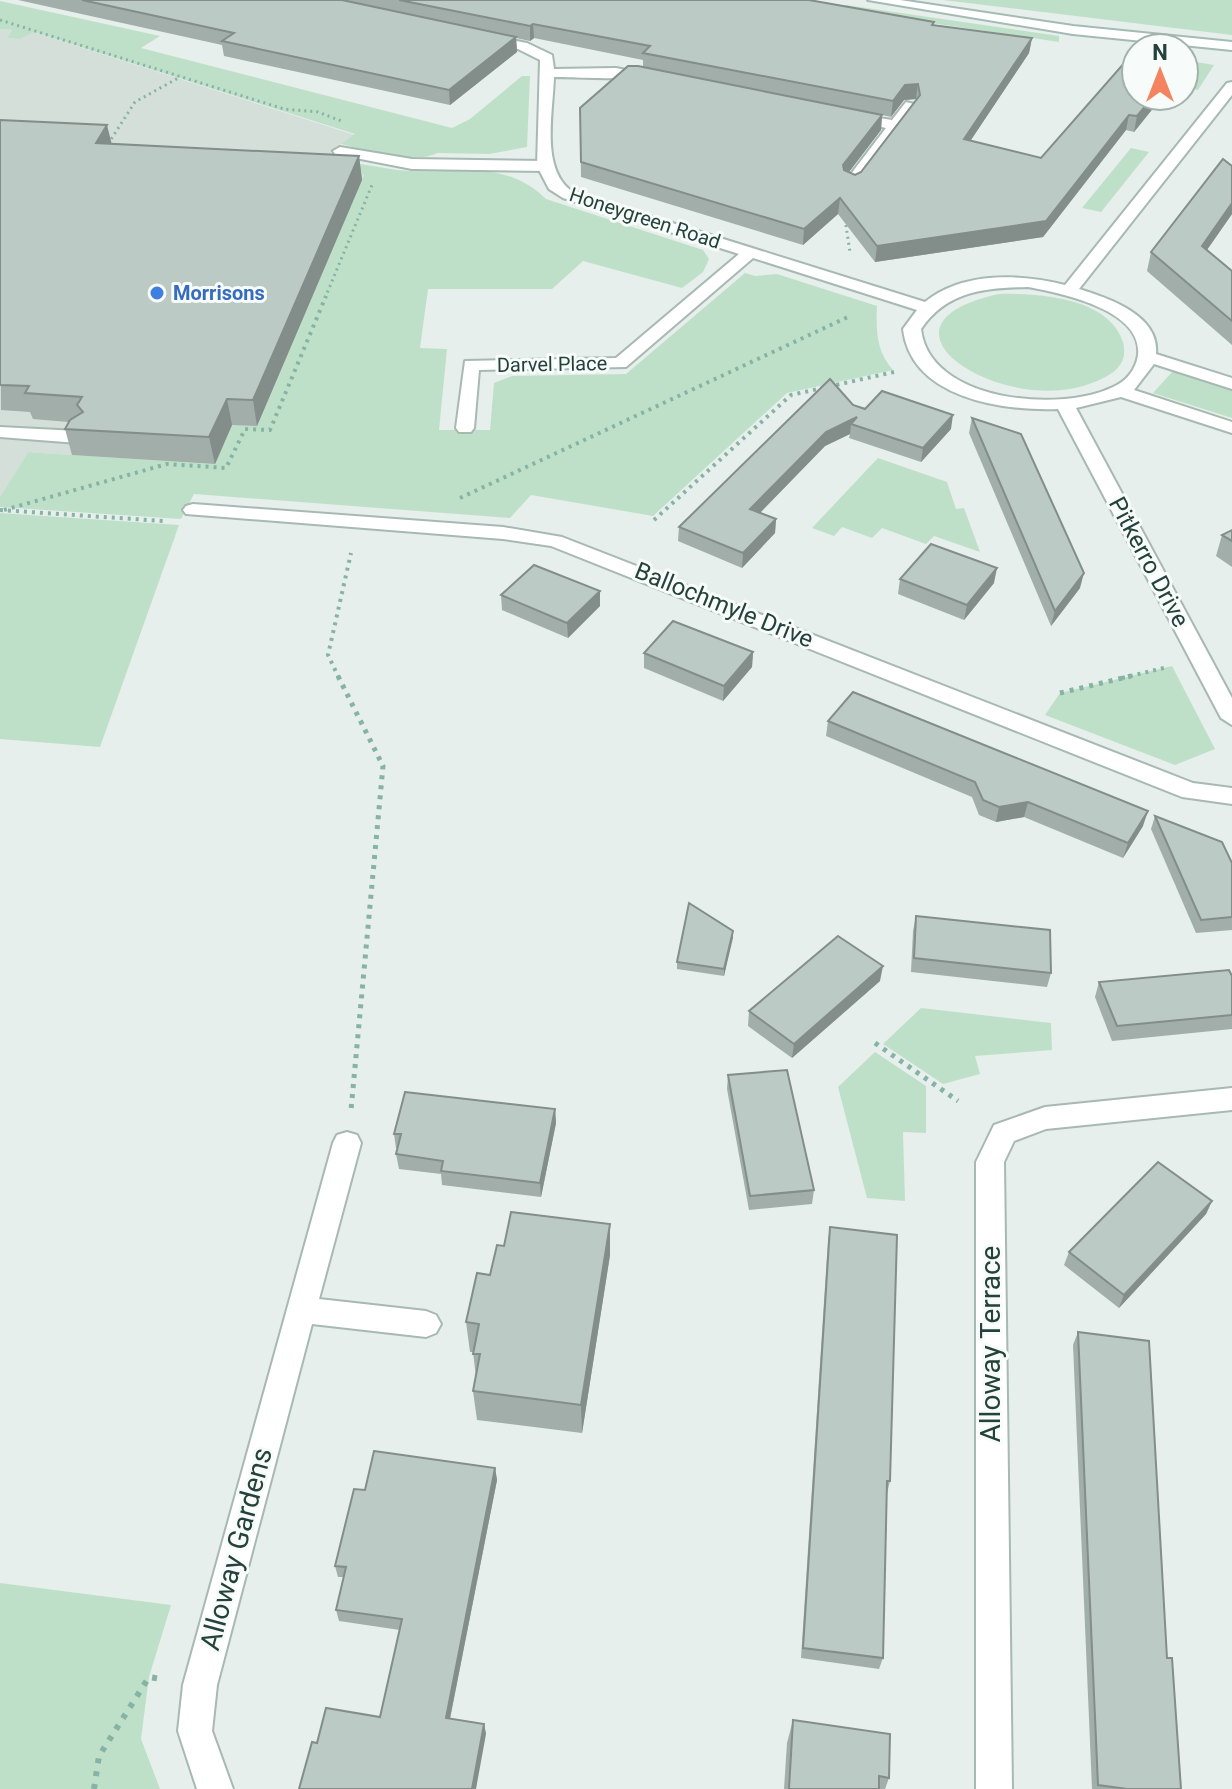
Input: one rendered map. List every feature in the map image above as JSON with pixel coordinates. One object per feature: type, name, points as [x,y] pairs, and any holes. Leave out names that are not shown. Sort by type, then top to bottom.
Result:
[{"type":"street","points":[[874,0],[1059,28],[1232,46]]},
{"type":"street","points":[[462,34],[522,46],[547,58],[549,73],[627,73],[669,80]]},
{"type":"street","name":"Honeygreen Road","points":[[549,73],[545,166],[554,186],[568,195],[924,307]]},
{"type":"street","points":[[1070,289],[1232,86]]},
{"type":"street","points":[[852,183],[911,105]]},
{"type":"street","points":[[835,113],[895,125]]},
{"type":"street","points":[[340,151],[412,164],[545,166]]},
{"type":"street","name":"Darvel Place","points":[[465,428],[471,365],[620,363],[751,252]]},
{"type":"street","points":[[1028,282],[1070,289],[1103,301],[1129,318],[1144,337],[1148,357],[1140,376],[1120,391],[1065,405],[1018,404],[973,393],[938,375],[916,352],[912,329],[924,307],[950,292],[986,283],[1028,282]]},
{"type":"street","points":[[1148,357],[1232,384]]},
{"type":"street","points":[[1120,391],[1232,428]]},
{"type":"street","name":"Pitkerro Drive","points":[[1065,405],[1232,718]]},
{"type":"street","points":[[0,432],[78,437]]},
{"type":"street","name":"Ballochmyle Drive","points":[[193,510],[503,533],[555,541],[1190,791],[1232,796]]},
{"type":"street","name":"Alloway Terrace","points":[[994,1789],[990,1162],[1004,1133],[1045,1118],[1232,1099]]},
{"type":"street","name":"Alloway Gardens","points":[[215,1789],[195,1731],[200,1685],[347,1143]]},
{"type":"street","points":[[301,1310],[426,1324]]},
{"type":"path","points":[[0,20],[284,109],[318,112],[345,122]]},
{"type":"path","points":[[119,148],[106,148],[135,102],[181,77]]},
{"type":"path","points":[[2,510],[167,464],[226,468],[245,429],[270,430],[374,178]]},
{"type":"path","points":[[843,260],[850,252],[844,228],[852,183]]},
{"type":"path","points":[[453,501],[850,316]]},
{"type":"path","points":[[654,520],[791,395],[899,371]]},
{"type":"path","points":[[2,510],[172,522]]},
{"type":"path","points":[[347,1143],[383,766],[328,655],[352,550]]},
{"type":"path","points":[[1060,693],[1172,666]]},
{"type":"path","points":[[875,1043],[958,1101]]},
{"type":"path","points":[[94,1789],[99,1756],[149,1677],[200,1685]]},
{"type":"shaded area","name":"Morrisons","points":[[0,29],[12,30],[7,38],[20,39],[33,32],[355,135],[341,144],[335,159],[364,173],[257,426],[215,464],[28,452],[0,497]]},
{"type":"green space","points":[[943,0],[1232,0],[1232,35]]},
{"type":"green space","points":[[0,1],[160,36],[141,48],[452,128],[470,119],[522,76],[530,76],[527,147],[489,154],[437,153],[416,158],[341,144],[355,134],[34,32],[20,39],[7,38],[12,30],[0,29]]},
{"type":"green space","points":[[846,5],[1059,36],[1059,42],[838,9]]},
{"type":"green space","points":[[1200,63],[1214,65],[1200,87]]},
{"type":"green space","points":[[1131,148],[1149,152],[1101,212],[1082,208]]},
{"type":"green space","points":[[335,159],[397,170],[476,171],[512,177],[546,199],[703,250],[709,259],[703,272],[682,288],[583,261],[552,289],[428,289],[420,348],[447,349],[439,430],[490,430],[494,383],[512,376],[626,374],[745,273],[755,276],[777,274],[877,306],[880,348],[893,370],[787,393],[653,516],[531,495],[510,518],[194,494],[181,519],[0,507],[0,497],[28,452],[214,464],[232,425],[257,426],[364,174],[328,165]]},
{"type":"green space","points":[[999,294],[1051,297],[1088,307],[1103,315],[1115,327],[1123,342],[1122,362],[1114,372],[1098,381],[1054,391],[1018,388],[985,378],[958,363],[942,345],[940,326],[958,308]]},
{"type":"green space","points":[[1173,371],[1232,390],[1232,418],[1153,393]]},
{"type":"green space","points":[[878,458],[947,482],[956,509],[964,508],[980,552],[934,536],[926,544],[882,528],[872,538],[842,527],[834,536],[812,528]]},
{"type":"green space","points":[[0,513],[179,525],[100,747],[0,739]]},
{"type":"green space","points":[[1172,666],[1215,749],[1175,765],[1045,715],[1060,693]]},
{"type":"green space","points":[[921,1008],[1051,1023],[1052,1050],[975,1056],[980,1074],[943,1084],[883,1044]]},
{"type":"green space","points":[[875,1052],[926,1086],[926,1133],[903,1132],[905,1201],[867,1198],[838,1087]]},
{"type":"green space","points":[[0,1583],[171,1605],[149,1677],[141,1739],[160,1789],[0,1789]]},
{"type":"building","points":[[82,0],[342,0],[516,37],[449,90],[222,41],[234,33]]},
{"type":"building","points":[[399,0],[809,0],[934,22],[932,25],[1032,38],[964,139],[1041,158],[1120,68],[1120,112],[1140,112],[1137,116],[1129,115],[1046,221],[877,246],[840,198],[804,229],[581,162],[580,108],[628,66],[638,66],[882,115],[843,165],[844,170],[855,175],[861,172],[920,95],[918,84],[905,85],[893,101],[643,53],[650,46],[533,24],[530,26]]},
{"type":"building","name":"Morrisons","points":[[0,120],[107,125],[96,143],[359,156],[253,400],[227,399],[209,437],[65,429],[70,420],[83,412],[77,405],[82,397],[25,393],[29,386],[0,385]]},
{"type":"building","points":[[1223,159],[1232,166],[1232,203],[1202,246],[1232,271],[1232,321],[1151,252]]},
{"type":"building","points":[[830,379],[853,405],[865,409],[882,391],[953,415],[923,448],[851,424],[857,417],[826,432],[750,509],[776,519],[743,553],[679,527]]},
{"type":"building","points":[[972,418],[1021,434],[1084,573],[1055,611]]},
{"type":"building","points":[[1232,530],[1232,541],[1222,535]]},
{"type":"building","points":[[931,544],[997,568],[967,605],[900,579]]},
{"type":"building","points":[[534,565],[600,591],[567,623],[501,595]]},
{"type":"building","points":[[673,621],[753,652],[724,686],[644,653]]},
{"type":"building","points":[[853,692],[1148,811],[1128,843],[1028,802],[999,807],[983,800],[975,782],[828,721]]},
{"type":"building","points":[[1155,816],[1222,842],[1232,863],[1232,917],[1201,920]]},
{"type":"building","points":[[689,903],[733,931],[724,969],[677,962]]},
{"type":"building","points":[[916,916],[1050,930],[1051,973],[914,958]]},
{"type":"building","points":[[838,936],[883,966],[794,1044],[749,1011]]},
{"type":"building","points":[[1229,970],[1232,976],[1232,1015],[1117,1026],[1099,982]]},
{"type":"building","points":[[787,1070],[814,1190],[750,1196],[728,1075]]},
{"type":"building","points":[[405,1092],[555,1109],[540,1183],[441,1171],[443,1161],[396,1154],[401,1134],[394,1134]]},
{"type":"building","points":[[1158,1162],[1212,1201],[1124,1295],[1069,1252]]},
{"type":"building","points":[[511,1212],[610,1224],[581,1405],[473,1391],[480,1354],[473,1354],[479,1324],[466,1322],[477,1273],[490,1275],[497,1245],[504,1246]]},
{"type":"building","points":[[830,1227],[897,1235],[883,1658],[803,1648]]},
{"type":"building","points":[[1078,1332],[1149,1341],[1167,1658],[1172,1658],[1181,1789],[1127,1789],[1098,1785]]},
{"type":"building","points":[[374,1451],[495,1468],[446,1718],[484,1724],[472,1789],[299,1789],[312,1742],[317,1743],[326,1708],[380,1717],[402,1619],[336,1610],[346,1567],[335,1566],[354,1489],[365,1490]]},
{"type":"building","points":[[793,1720],[890,1734],[889,1778],[879,1776],[879,1789],[789,1789]]},
{"type":"place","name":"Morrisons","points":[[157,293]]}]
